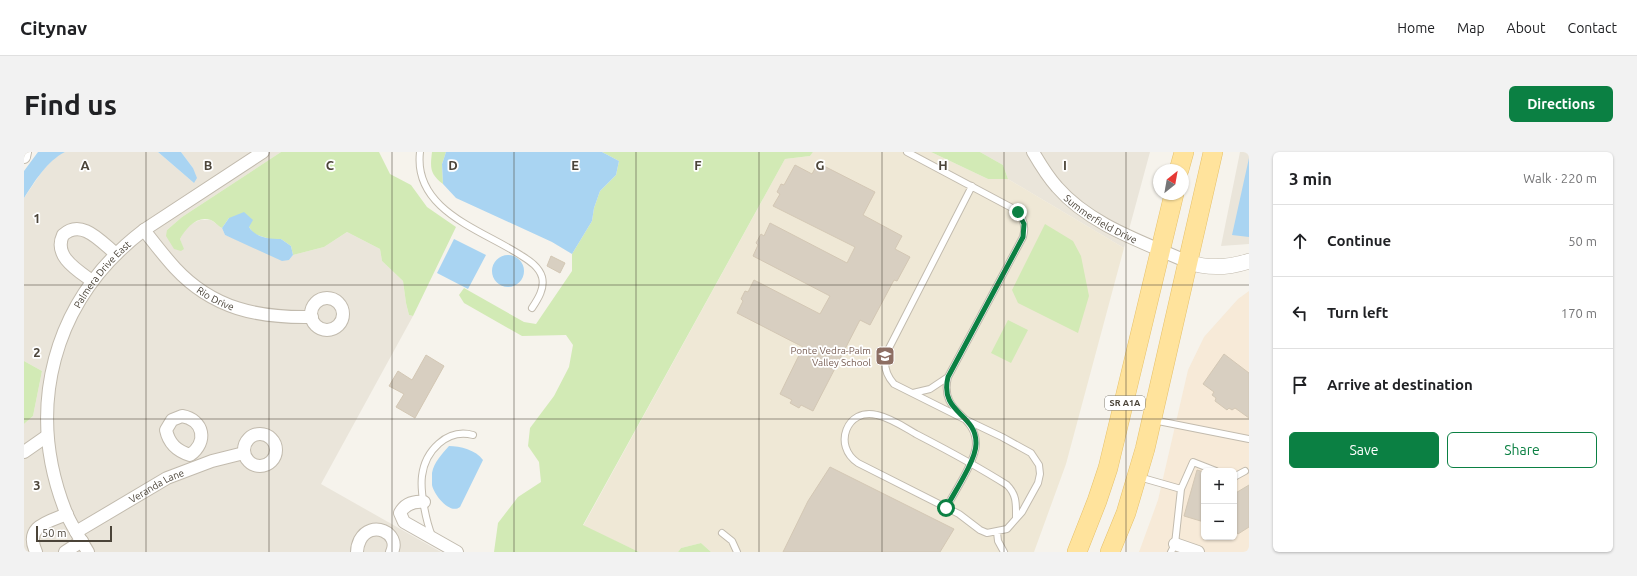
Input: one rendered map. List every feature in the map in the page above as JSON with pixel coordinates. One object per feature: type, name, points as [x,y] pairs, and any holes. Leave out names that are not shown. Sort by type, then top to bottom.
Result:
[{"type":"main road","points":[[1181,164],[1184,152]]},
{"type":"main road","name":"SR A1A","points":[[1110,552],[1126,513],[1152,419],[1214,152]]},
{"type":"main road","name":"SR A1A","points":[[1077,552],[1108,468],[1173,200]]},
{"type":"street","points":[[24,157],[25,152]]},
{"type":"street","name":"Palmera Drive East","points":[[88,552],[67,514],[55,477],[47,436],[49,384],[55,357],[70,318],[92,281],[116,254],[144,230],[263,152]]},
{"type":"street","name":"Summerfield Drive","points":[[1033,152],[1049,178],[1074,204],[1119,231],[1188,262]]},
{"type":"street","points":[[92,281],[65,259],[60,246],[63,235],[72,228],[78,228],[95,237],[116,254]]},
{"type":"street","name":"Rio Drive","points":[[144,230],[174,268],[200,291],[218,302],[238,310],[259,314],[288,317],[312,317]]},
{"type":"street","points":[[1188,262],[1215,268],[1249,261]]},
{"type":"street","points":[[24,452],[47,436]]},
{"type":"street","name":"Veranda Lane","points":[[65,552],[79,536],[99,520],[145,490],[167,478],[195,467],[212,461],[244,454]]},
{"type":"street","points":[[190,455],[195,467]]},
{"type":"street","points":[[424,502],[417,501],[408,504],[400,513],[401,518],[404,522],[457,552]]},
{"type":"street","points":[[36,552],[31,543],[32,534],[40,526],[67,514]]},
{"type":"street","points":[[357,552],[357,547],[363,536],[371,530],[379,529],[390,536],[393,541],[394,546],[392,552]]},
{"type":"street","points":[[1173,548],[1198,552]]},
{"type":"lane","points":[[420,152],[420,172],[436,200],[446,212],[516,252],[531,262],[539,270],[542,278],[542,287],[532,308]]},
{"type":"lane","points":[[907,152],[1018,212],[1023,219],[1024,233],[948,377],[946,389],[949,402],[955,410],[968,421],[976,437],[975,452],[946,508]]},
{"type":"lane","points":[[972,186],[886,354],[885,368],[888,377],[894,384],[1032,453],[1037,461],[1040,474],[1038,483],[1022,512],[1007,529],[987,533],[980,530],[959,514],[852,459],[848,454],[844,442],[846,429],[854,419],[871,414],[879,415],[970,462],[1007,485],[1012,489],[1017,502],[1016,518]]},
{"type":"lane","points":[[913,393],[930,388],[948,377]]},
{"type":"lane","points":[[1152,419],[1249,439]]},
{"type":"lane","points":[[432,538],[427,524],[422,477],[426,461],[430,454],[444,439],[465,433],[472,435]]},
{"type":"lane","points":[[1173,548],[1181,489],[1193,462],[1208,468]]},
{"type":"lane","points":[[1237,475],[1245,471]]},
{"type":"lane","points":[[1137,476],[1181,489]]},
{"type":"lane","points":[[997,532],[998,541],[1004,552]]},
{"type":"lane","points":[[722,533],[732,541],[737,552]]},
{"type":"shaded area","points":[[65,152],[158,152],[194,183],[193,168],[181,152],[281,152],[182,217],[167,230],[183,248],[180,239],[187,226],[200,220],[211,220],[222,228],[225,235],[289,260],[293,255],[324,247],[347,232],[380,249],[382,261],[403,281],[409,315],[413,316],[321,484],[441,552],[24,552],[24,424],[33,416],[42,371],[24,361],[24,198],[43,170],[56,156]]},
{"type":"shaded area","name":"Ponte Vedra-Palm Valley School","points":[[813,152],[931,152],[988,179],[1008,179],[1124,248],[1066,464],[1034,552],[711,552],[701,543],[681,548],[678,552],[639,552],[583,526],[785,159],[810,156]]},
{"type":"shaded area","points":[[980,152],[1150,152],[1124,248],[1008,179],[1003,165]]},
{"type":"shaded area","points":[[1240,152],[1249,152],[1249,244],[1221,246]]},
{"type":"shaded area","points":[[1249,291],[1249,552],[1139,552],[1158,500],[1188,370],[1204,337],[1238,299]]},
{"type":"green space","points":[[281,152],[379,152],[390,174],[411,185],[427,207],[456,227],[413,316],[409,315],[403,281],[382,261],[380,249],[347,232],[324,247],[293,255],[291,246],[281,239],[270,239],[254,234],[249,227],[229,218],[222,228],[211,220],[201,219],[192,224],[180,239],[184,249],[181,251],[174,249],[166,236],[167,230],[182,217]]},
{"type":"green space","points":[[432,152],[446,152],[442,164],[443,184],[433,174],[431,167]]},
{"type":"green space","points":[[602,152],[813,152],[810,156],[785,159],[583,525],[639,552],[494,552],[498,523],[518,497],[541,482],[539,462],[528,446],[530,428],[554,396],[569,367],[573,345],[566,335],[522,336],[464,303],[459,295],[464,288],[524,322],[536,324],[572,271],[572,254],[592,221],[594,208],[600,191],[616,175],[619,161]]},
{"type":"green space","points":[[931,152],[980,152],[1003,165],[1008,179],[988,179]]},
{"type":"green space","points":[[1045,224],[1073,241],[1081,256],[1089,296],[1078,333],[1018,303],[1012,290]]},
{"type":"green space","points":[[1008,320],[1028,330],[1011,363],[991,353]]},
{"type":"green space","points":[[24,361],[42,371],[33,416],[24,424]]},
{"type":"green space","points":[[701,543],[711,552],[678,552],[681,548]]},
{"type":"water","points":[[38,152],[65,152],[47,166],[24,198],[24,171]]},
{"type":"water","points":[[158,152],[181,152],[193,168],[197,178],[194,183]]},
{"type":"water","points":[[446,152],[602,152],[619,161],[616,175],[600,191],[594,208],[592,221],[572,254],[552,242],[456,198],[443,184],[442,164]]},
{"type":"water","points":[[1249,158],[1249,237],[1232,235]]},
{"type":"water","points":[[244,212],[253,220],[249,227],[255,234],[267,238],[281,239],[291,246],[293,255],[289,260],[282,261],[225,235],[222,228],[229,218]]},
{"type":"water","points":[[454,239],[486,255],[468,289],[437,273]]},
{"type":"water","points":[[505,255],[511,255],[521,262],[524,271],[523,277],[517,284],[511,287],[505,287],[495,280],[492,274],[492,268],[499,258]]},
{"type":"water","points":[[449,446],[468,449],[483,460],[460,507],[456,509],[443,503],[436,494],[432,485],[432,473],[435,465]]},
{"type":"building","points":[[818,163],[875,192],[863,215],[902,236],[895,249],[910,257],[897,281],[894,280],[870,325],[860,320],[813,411],[801,405],[799,408],[790,403],[792,400],[780,394],[803,347],[737,313],[743,301],[741,299],[745,291],[748,292],[754,280],[820,314],[830,296],[753,256],[758,245],[756,243],[761,234],[764,236],[770,223],[847,263],[855,247],[773,206],[780,194],[777,192],[781,184],[784,185],[795,165],[812,174]]},
{"type":"building","points":[[551,256],[565,263],[560,273],[547,266]]},
{"type":"building","points":[[1224,354],[1249,373],[1249,418],[1235,408],[1232,410],[1229,408],[1227,410],[1215,401],[1216,398],[1212,395],[1214,392],[1203,384]]},
{"type":"building","points":[[426,355],[444,366],[415,418],[396,407],[404,394],[389,386],[398,371],[412,380]]},
{"type":"building","points":[[830,467],[954,529],[940,552],[783,552],[808,501]]},
{"type":"building","points":[[1197,470],[1201,471],[1201,521],[1184,516]]},
{"type":"building","points":[[1249,485],[1249,527],[1238,534],[1237,532],[1237,492]]},
{"type":"place","name":"Ponte Vedra-Palm Valley School","points":[[885,356]]},
{"type":"route","points":[[946,508],[975,452],[976,445],[976,437],[968,421],[955,410],[947,398],[946,384],[948,377],[1023,237],[1024,224],[1023,219],[1018,212]]}]
